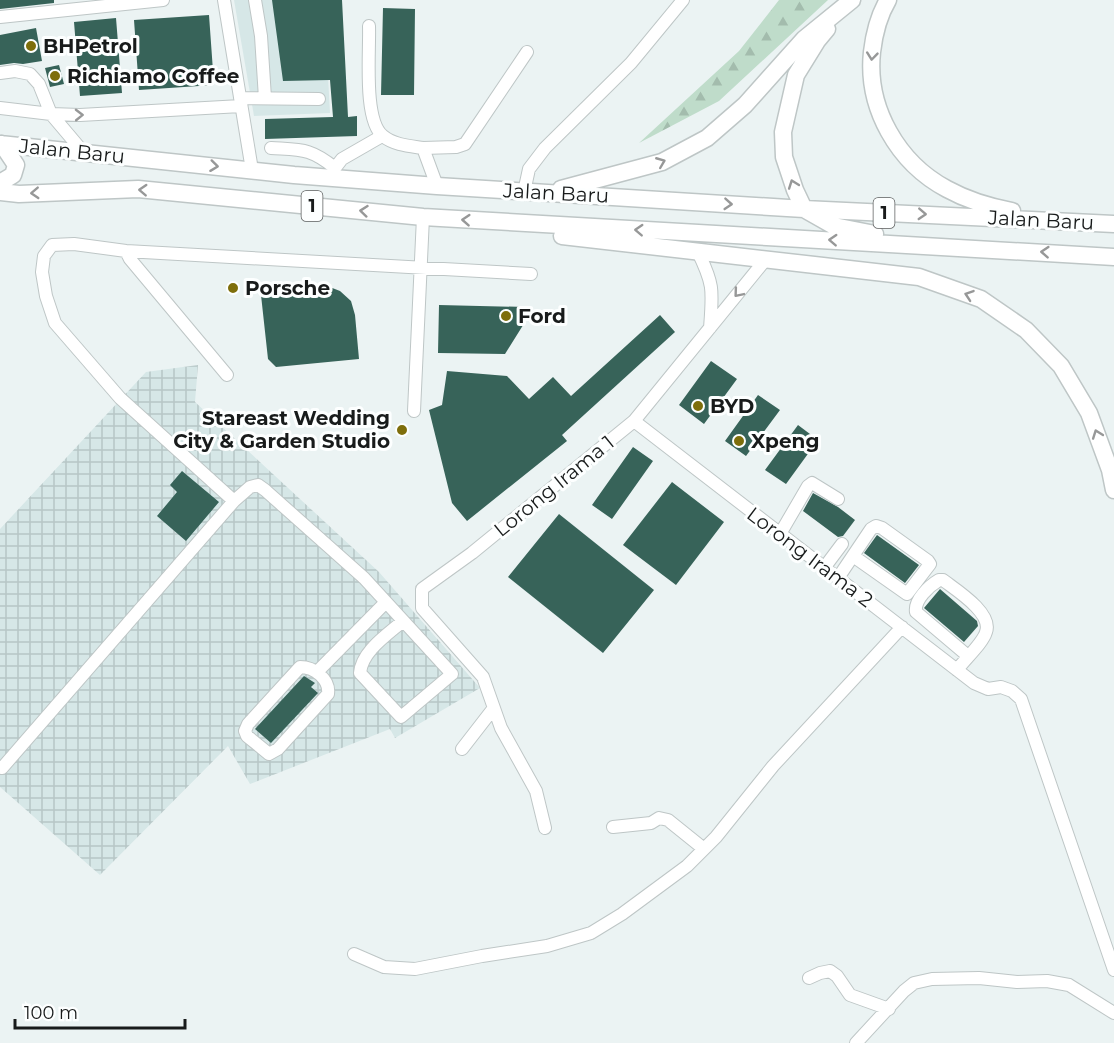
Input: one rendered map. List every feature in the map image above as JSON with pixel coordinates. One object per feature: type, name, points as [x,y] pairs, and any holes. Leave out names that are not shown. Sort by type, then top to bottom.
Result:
[{"type":"highway","points":[[888,0],[874,36],[871,68],[876,104],[892,138],[914,166],[946,189],[975,202],[1059,221]]},
{"type":"highway","points":[[544,193],[662,162],[708,138],[745,105],[804,39],[851,1]]},
{"type":"highway","points":[[851,1],[817,41],[796,75],[783,132],[784,157],[804,209],[834,226],[934,245]]},
{"type":"highway","name":"Jalan Baru","points":[[1,144],[252,170],[333,173],[437,186],[804,209],[1114,224]]},
{"type":"highway","points":[[0,183],[13,176],[16,165],[1,144]]},
{"type":"highway","name":"Jalan Baru","points":[[0,192],[19,194],[138,189],[423,217],[509,223],[934,245],[1114,257]]},
{"type":"highway","points":[[509,223],[548,234],[919,277],[981,299],[1026,330],[1061,366],[1089,413],[1110,470],[1114,490]]},
{"type":"street","points":[[0,17],[163,0]]},
{"type":"street","points":[[224,0],[252,170]]},
{"type":"street","points":[[255,0],[261,36],[265,98]]},
{"type":"street","points":[[524,192],[529,169],[544,148],[631,63],[683,0]]},
{"type":"street","points":[[369,26],[369,100],[375,122],[382,136],[399,144],[423,148],[456,147],[465,144],[527,52]]},
{"type":"street","points":[[0,73],[30,74],[39,84],[51,114],[84,153]]},
{"type":"street","points":[[0,108],[80,115],[265,98],[319,99]]},
{"type":"street","points":[[271,148],[302,150],[317,154],[333,173],[342,159],[382,136]]},
{"type":"street","points":[[423,148],[437,186]]},
{"type":"street","points":[[414,411],[423,217]]},
{"type":"street","points":[[234,501],[120,398],[55,323],[46,296],[42,272],[44,256],[52,245],[74,244],[126,251],[531,274]]},
{"type":"street","points":[[697,250],[713,291],[710,328]]},
{"type":"street","points":[[126,251],[130,259],[227,375]]},
{"type":"street","name":"Lorong Irama 1","points":[[493,709],[483,677],[422,608],[422,589],[472,553],[634,421],[766,259]]},
{"type":"street","name":"Lorong Irama 2","points":[[634,421],[974,683],[988,689],[1001,687],[1012,691],[1021,699],[1114,970]]},
{"type":"street","points":[[780,534],[812,483],[838,500]]},
{"type":"street","points":[[2,768],[234,501],[250,487],[258,485],[265,490],[364,578],[452,674],[402,717],[360,673],[360,665],[364,657],[403,621]]},
{"type":"street","points":[[838,578],[871,529],[876,526],[882,528],[930,564],[907,594],[853,556]]},
{"type":"street","points":[[824,568],[842,544]]},
{"type":"street","points":[[957,670],[986,634],[987,626],[985,618],[971,602],[943,580],[939,580],[917,601],[916,612],[968,656]]},
{"type":"street","points":[[317,672],[386,603]]},
{"type":"street","points":[[354,954],[384,967],[415,969],[547,946],[591,933],[622,914],[687,866],[716,837],[773,766],[902,627]]},
{"type":"street","points":[[300,667],[309,667],[317,672],[328,685],[328,694],[278,749],[269,754],[247,736],[245,731],[248,724],[300,667]]},
{"type":"street","points":[[462,749],[493,709],[501,728],[536,790],[545,828]]},
{"type":"street","points":[[613,827],[651,823],[659,818],[668,820],[704,849]]},
{"type":"street","points":[[809,978],[830,971],[837,976],[850,995],[889,1009]]},
{"type":"street","points":[[856,1043],[903,991],[914,983],[932,979],[979,978],[1017,982],[1047,981],[1069,985],[1114,1013]]},
{"type":"shaded area","points":[[234,0],[324,0],[330,113],[254,116]]},
{"type":"shaded area","points":[[198,365],[195,402],[379,572],[480,688],[395,738],[390,729],[250,784],[228,746],[100,875],[0,787],[0,529],[146,372]]},
{"type":"green space","points":[[779,0],[828,0],[719,101],[639,143],[739,51]]},
{"type":"building","points":[[0,0],[54,0],[54,3],[0,9]]},
{"type":"building","points":[[272,0],[342,0],[348,117],[357,116],[357,136],[265,139],[265,119],[333,117],[330,80],[283,81]]},
{"type":"building","points":[[383,8],[415,9],[414,95],[381,95]]},
{"type":"building","points":[[209,15],[214,85],[139,90],[134,20]]},
{"type":"building","points":[[116,18],[122,93],[80,96],[74,22]]},
{"type":"building","points":[[36,28],[42,61],[0,65],[0,35]]},
{"type":"building","name":"Richiamo Coffee","points":[[59,65],[64,84],[50,87],[45,68]]},
{"type":"building","points":[[322,284],[340,291],[351,301],[355,315],[359,359],[276,367],[268,359],[261,295]]},
{"type":"building","points":[[439,305],[526,307],[525,322],[505,354],[438,353]]},
{"type":"building","points":[[660,315],[675,332],[562,435],[567,441],[467,521],[452,503],[429,410],[442,405],[447,371],[507,376],[529,399],[553,377],[571,396]]},
{"type":"building","points":[[711,361],[737,379],[704,424],[679,405]]},
{"type":"building","points":[[758,395],[780,410],[746,456],[725,441]]},
{"type":"building","points":[[798,425],[818,440],[786,484],[765,470]]},
{"type":"building","points":[[633,447],[653,461],[612,519],[592,505]]},
{"type":"building","points":[[182,471],[219,502],[186,541],[157,516],[177,492],[170,485]]},
{"type":"building","points":[[672,482],[724,522],[676,585],[623,545]]},
{"type":"building","points":[[813,493],[855,520],[843,536],[838,537],[803,511]]},
{"type":"building","points":[[559,514],[654,590],[603,653],[508,577]]},
{"type":"building","points":[[877,535],[919,565],[905,583],[864,553]]},
{"type":"building","points":[[940,589],[977,621],[978,626],[964,642],[924,608]]},
{"type":"building","points":[[304,676],[315,683],[311,687],[318,693],[271,743],[255,729]]},
{"type":"place","name":"BHPetrol","points":[[31,46]]},
{"type":"place","name":"Richiamo Coffee","points":[[55,76]]},
{"type":"place","name":"Porsche","points":[[233,288]]},
{"type":"place","name":"Ford","points":[[506,316]]},
{"type":"place","name":"BYD","points":[[698,406]]},
{"type":"place","name":"Stareast Wedding City & Garden Studio","points":[[402,430]]},
{"type":"place","name":"Xpeng","points":[[739,441]]}]
